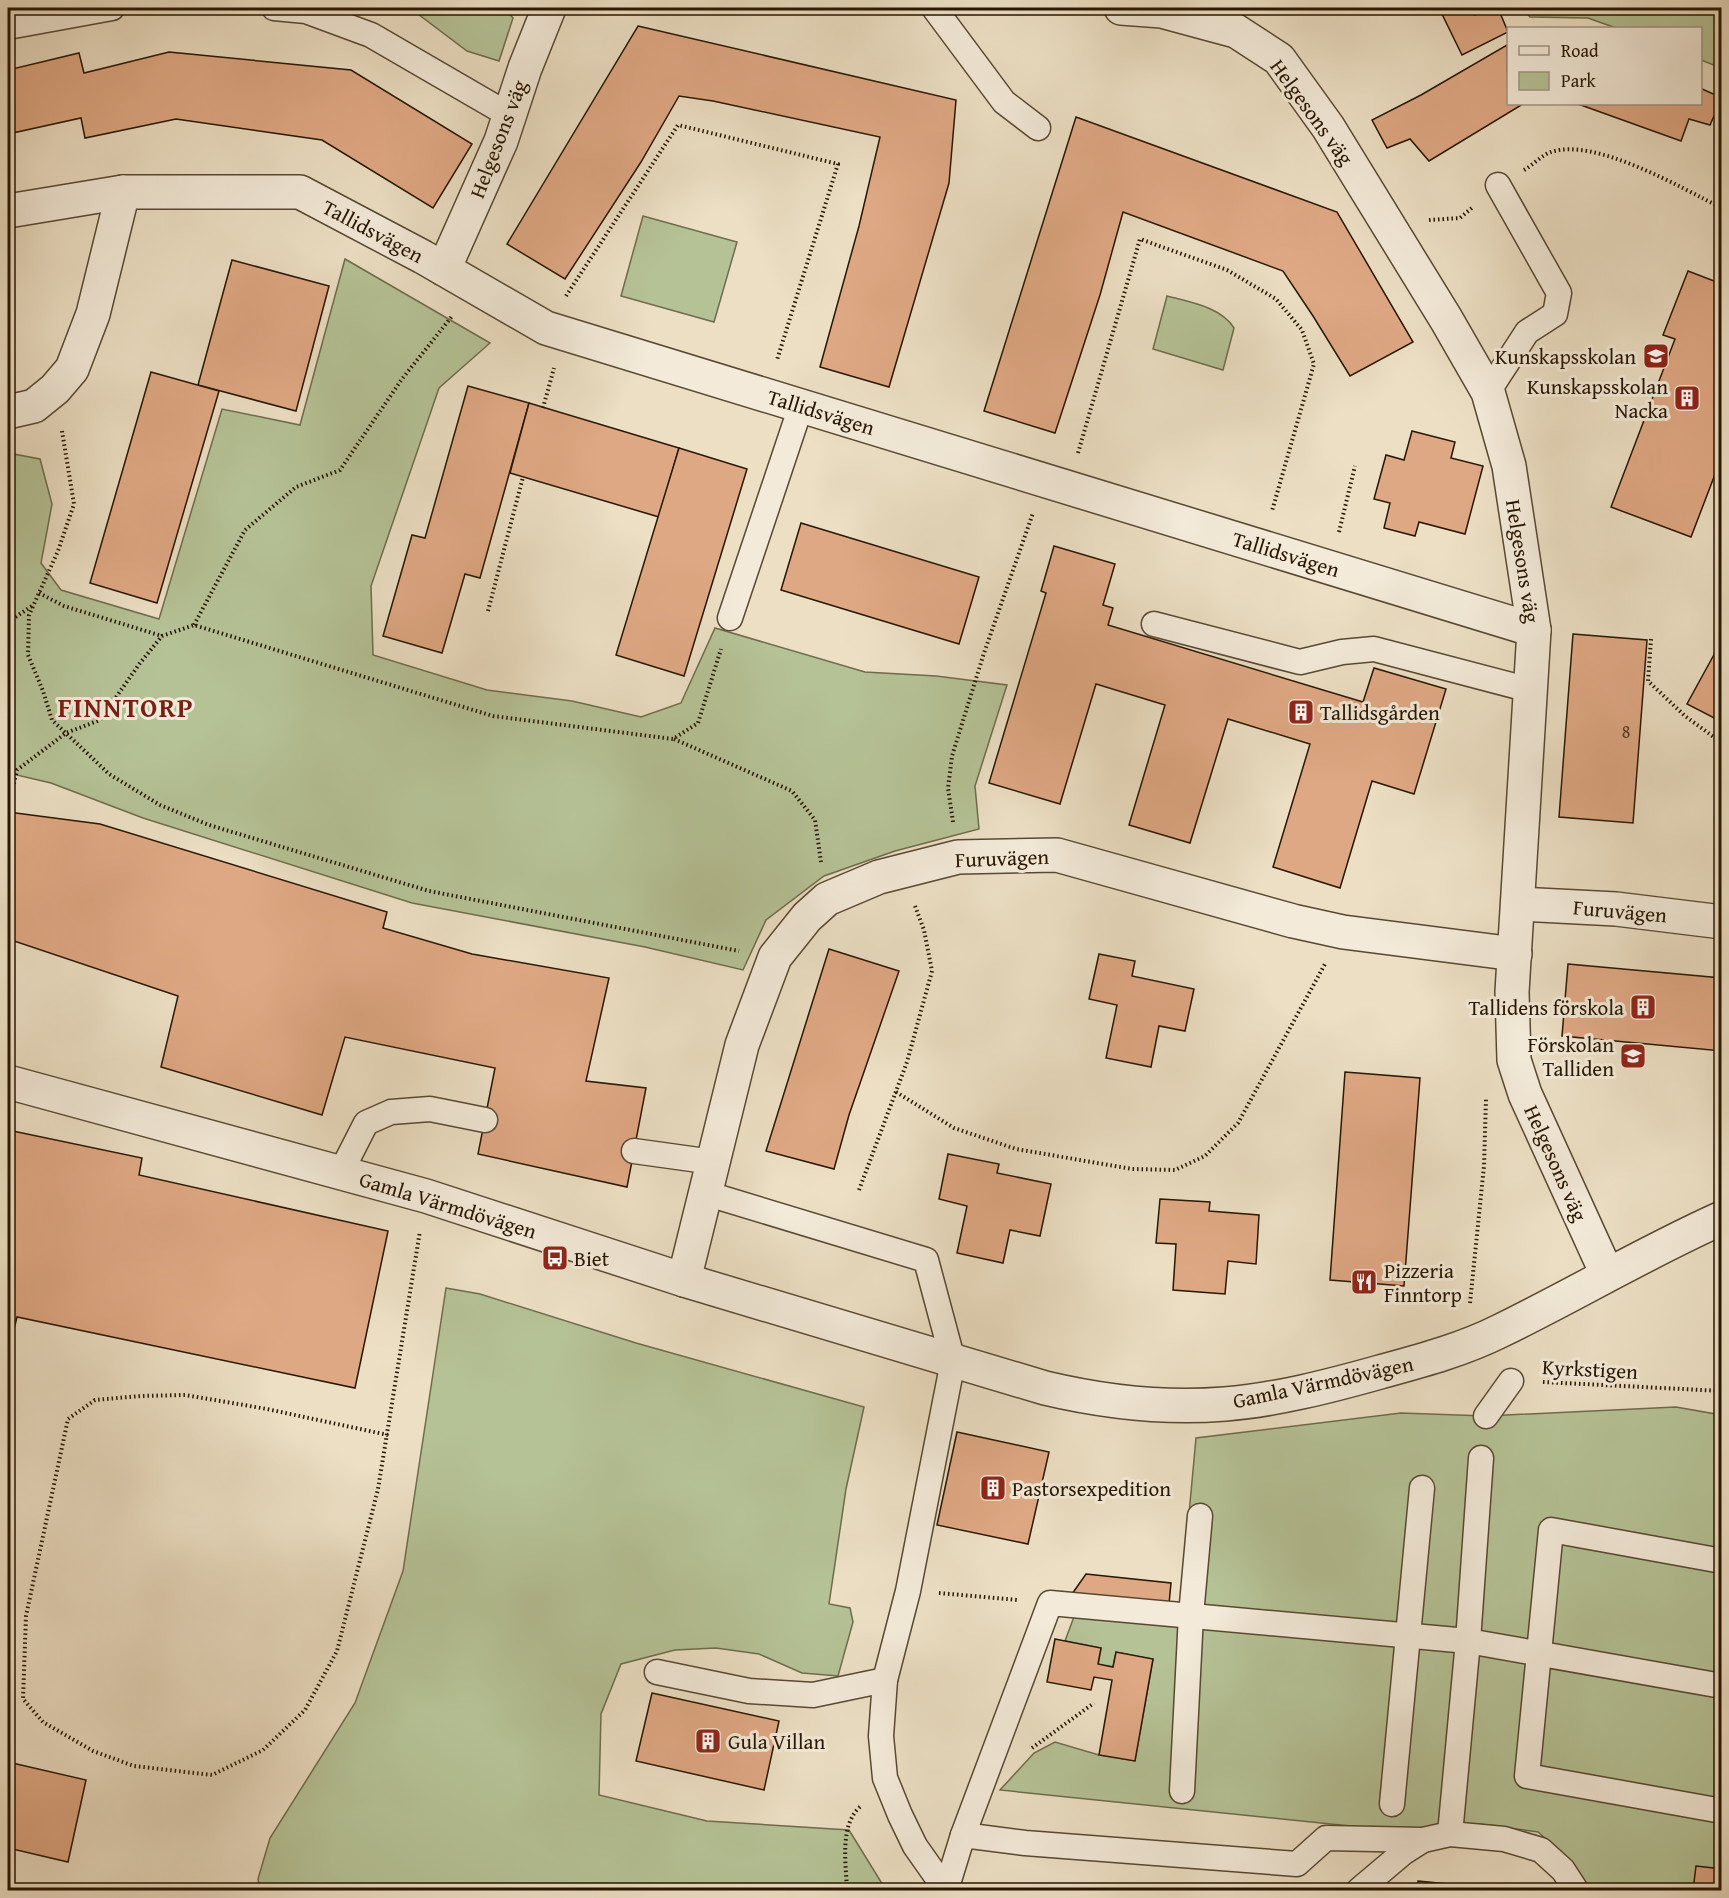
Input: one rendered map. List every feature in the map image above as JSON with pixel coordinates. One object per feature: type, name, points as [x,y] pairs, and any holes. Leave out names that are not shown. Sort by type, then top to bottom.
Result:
[{"type":"street","name":"Helgesons väg","points":[[444,269],[501,141],[525,68],[549,8]]},
{"type":"street","name":"Helgesons väg","points":[[1121,8],[1162,11],[1236,31],[1279,60],[1328,127],[1488,392],[1509,466],[1534,630],[1512,992],[1514,1060],[1525,1094],[1607,1274]]},
{"type":"street","name":"Tallidsvägen","points":[[8,210],[123,192],[300,192],[444,269],[546,328],[1534,630]]},
{"type":"street","points":[[8,412],[34,406],[55,389],[72,369],[93,314],[123,192]]},
{"type":"street","name":"Furuvägen","points":[[684,1280],[742,1045],[775,957],[807,917],[826,899],[879,877],[958,857],[1058,855],[1293,921],[1343,932],[1515,954]]},
{"type":"street","name":"Furuvägen","points":[[1518,904],[1616,909],[1722,922]]},
{"type":"street","name":"Gamla Värmdövägen","points":[[8,1082],[426,1196],[684,1280],[1045,1388],[1095,1400],[1165,1406],[1225,1404],[1263,1399],[1354,1379],[1430,1358],[1499,1332],[1607,1274],[1722,1218]]},
{"type":"lane","points":[[8,27],[112,8]]},
{"type":"lane","points":[[274,8],[306,11],[371,35],[510,115]]},
{"type":"lane","points":[[934,8],[1004,102],[1038,128]]},
{"type":"lane","points":[[1488,392],[1527,332],[1556,314],[1559,293],[1498,185]]},
{"type":"lane","points":[[730,618],[801,406]]},
{"type":"lane","points":[[1154,624],[1300,663],[1342,652],[1374,649],[1530,690]]},
{"type":"lane","points":[[341,1172],[366,1123],[391,1112],[430,1109],[485,1120]]},
{"type":"lane","points":[[634,1151],[709,1177],[926,1260],[953,1361],[908,1591],[885,1680],[881,1736],[885,1778],[915,1846],[946,1890]]},
{"type":"lane","points":[[1486,1416],[1511,1381]]},
{"type":"lane","points":[[1450,1834],[1468,1641],[1481,1458]]},
{"type":"lane","points":[[1392,1804],[1422,1488]]},
{"type":"lane","points":[[1182,1791],[1191,1615],[1200,1516]]},
{"type":"lane","points":[[1722,1561],[1551,1530],[1527,1776],[1722,1811]]},
{"type":"lane","points":[[946,1890],[963,1835],[1050,1603],[1468,1641],[1722,1686]]},
{"type":"lane","points":[[657,1672],[749,1691],[813,1695],[885,1680]]},
{"type":"lane","points":[[963,1835],[1025,1843],[1297,1864],[1326,1838],[1423,1840],[1450,1834],[1504,1839],[1541,1850],[1563,1869],[1576,1890]]},
{"type":"lane","points":[[1359,1890],[1404,1852],[1423,1840]]},
{"type":"path","points":[[546,328],[678,125],[838,164],[767,395]]},
{"type":"path","points":[[1388,223],[1460,218],[1498,185],[1535,164],[1550,152],[1572,149],[1625,160],[1722,208]]},
{"type":"path","points":[[195,625],[246,530],[296,487],[340,470],[402,379],[475,287]]},
{"type":"path","points":[[55,389],[74,504],[58,551],[29,615],[28,656],[52,720],[110,774],[160,805],[209,825],[429,891],[702,945],[775,957]]},
{"type":"path","points":[[1330,567],[1355,466]]},
{"type":"path","points":[[488,611],[523,477]]},
{"type":"path","points":[[39,593],[64,606],[162,636]]},
{"type":"path","points":[[8,622],[33,606]]},
{"type":"path","points":[[673,739],[698,723],[730,618]]},
{"type":"path","points":[[8,810],[17,770],[66,733],[100,720],[162,636],[195,625],[493,716],[673,739],[792,791],[815,820],[826,899]]},
{"type":"path","points":[[1651,639],[1648,681],[1685,716],[1722,743]]},
{"type":"path","points":[[860,1190],[907,1062],[932,971],[924,930],[902,872]]},
{"type":"path","points":[[896,1092],[954,1128],[1016,1149],[1132,1169],[1175,1170],[1205,1156],[1238,1123],[1343,932]]},
{"type":"path","points":[[1476,1342],[1469,1311],[1484,1166],[1486,1094]]},
{"type":"path","points":[[388,1436],[267,1409],[185,1395],[140,1395],[95,1400],[68,1419],[26,1616],[23,1699],[43,1722],[93,1751],[134,1766],[212,1775],[263,1750],[305,1710],[338,1651],[378,1489],[388,1436],[426,1196]]},
{"type":"path","name":"Kyrkstigen","points":[[1511,1381],[1722,1391]]},
{"type":"path","points":[[938,1593],[1050,1603]]},
{"type":"path","points":[[1029,1750],[1094,1703]]},
{"type":"path","points":[[847,1890],[845,1846],[852,1814],[888,1785]]},
{"type":"green space","points":[[410,8],[504,8],[513,18],[499,61],[467,51]]},
{"type":"green space","points":[[1522,8],[1721,8],[1721,68],[1702,60],[1702,27],[1613,27],[1588,18],[1530,17]]},
{"type":"green space","points":[[643,216],[737,242],[714,322],[621,296]]},
{"type":"green space","points":[[345,259],[490,343],[439,388],[371,586],[373,655],[487,690],[572,701],[641,717],[681,703],[715,628],[865,672],[936,676],[1007,685],[975,786],[979,829],[895,851],[824,876],[766,920],[743,970],[645,947],[412,903],[143,818],[51,783],[8,773],[8,453],[40,459],[52,504],[41,563],[61,590],[159,619],[222,409],[300,425]]},
{"type":"green space","points":[[1167,296],[1213,310],[1234,328],[1223,370],[1153,349]]},
{"type":"green space","points":[[446,1288],[480,1294],[636,1343],[864,1407],[846,1489],[829,1604],[850,1608],[853,1622],[838,1676],[802,1673],[759,1654],[716,1648],[675,1650],[621,1664],[601,1714],[599,1795],[707,1821],[849,1830],[881,1882],[890,1890],[260,1890],[258,1879],[270,1838],[355,1703],[403,1571]]},
{"type":"green space","points":[[1676,1407],[1721,1415],[1721,1890],[1589,1890],[1563,1854],[1538,1832],[1480,1824],[1399,1831],[1000,1790],[1034,1753],[1055,1742],[1099,1755],[1135,1761],[1153,1659],[1116,1652],[1113,1667],[1098,1665],[1101,1648],[1065,1641],[1075,1614],[1179,1622],[1196,1438],[1401,1413],[1486,1416]]},
{"type":"building","points":[[1449,8],[1471,8],[1475,15],[1491,8],[1498,8],[1507,32],[1462,55],[1441,12]]},
{"type":"building","points":[[638,26],[956,100],[949,183],[889,387],[820,367],[859,226],[880,137],[713,101],[679,96],[641,162],[565,279],[507,244]]},
{"type":"building","points":[[1507,45],[1507,105],[1521,105],[1429,161],[1410,139],[1387,148],[1372,120],[1421,95]]},
{"type":"building","points":[[169,52],[351,70],[472,144],[433,208],[322,140],[176,119],[85,138],[81,118],[8,134],[8,70],[79,53],[84,73]]},
{"type":"building","points":[[1702,89],[1722,98],[1710,125],[1689,119],[1681,141],[1581,105],[1702,105]]},
{"type":"building","points":[[1076,117],[1337,212],[1413,342],[1350,376],[1283,271],[1123,212],[1100,295],[1055,433],[984,411]]},
{"type":"building","points":[[232,260],[329,286],[296,411],[198,385]]},
{"type":"building","name":"Kunskapsskolan Nacka","points":[[1688,271],[1722,284],[1722,456],[1691,537],[1611,507],[1675,339],[1663,335]]},
{"type":"building","points":[[151,372],[219,391],[157,603],[90,583]]},
{"type":"building","points":[[468,386],[529,403],[480,578],[465,574],[442,653],[383,636],[412,535],[425,538]]},
{"type":"building","points":[[529,403],[679,448],[659,517],[510,473]]},
{"type":"building","points":[[1412,431],[1455,442],[1451,458],[1483,466],[1465,534],[1419,522],[1415,536],[1384,528],[1390,503],[1374,499],[1386,455],[1404,460]]},
{"type":"building","points":[[679,448],[747,469],[684,676],[616,655]]},
{"type":"building","points":[[801,523],[979,577],[959,644],[781,590]]},
{"type":"building","name":"Tallidsgården","points":[[1054,546],[1115,564],[1103,605],[1113,608],[1108,625],[1363,702],[1374,668],[1446,689],[1414,794],[1372,781],[1340,888],[1273,867],[1310,744],[1228,719],[1190,843],[1129,825],[1165,705],[1096,684],[1060,804],[989,783],[1046,593],[1041,591]]},
{"type":"building","points":[[1573,634],[1647,640],[1633,823],[1559,817]]},
{"type":"building","points":[[1722,640],[1722,722],[1687,704]]},
{"type":"building","points":[[8,812],[100,824],[387,912],[383,928],[472,954],[609,978],[586,1081],[646,1088],[627,1187],[478,1154],[495,1068],[345,1037],[322,1115],[161,1067],[178,996],[8,939]]},
{"type":"building","points":[[829,949],[899,971],[849,1115],[834,1169],[766,1151]]},
{"type":"building","points":[[1099,954],[1135,961],[1132,976],[1194,989],[1185,1031],[1159,1026],[1151,1067],[1106,1058],[1117,1005],[1089,999]]},
{"type":"building","name":"Tallidens förskola","points":[[1568,964],[1722,978],[1722,1051],[1562,1036]]},
{"type":"building","points":[[1345,1072],[1420,1078],[1404,1286],[1330,1280]]},
{"type":"building","points":[[8,1130],[142,1158],[139,1175],[388,1231],[355,1388],[17,1317],[8,1354]]},
{"type":"building","points":[[948,1154],[999,1164],[997,1173],[1051,1184],[1040,1236],[1010,1230],[1003,1263],[957,1253],[967,1206],[939,1199]]},
{"type":"building","points":[[1160,1199],[1210,1202],[1209,1211],[1259,1215],[1256,1264],[1228,1261],[1225,1294],[1173,1290],[1176,1244],[1156,1243]]},
{"type":"building","name":"Pastorsexpedition","points":[[957,1432],[1049,1452],[1028,1544],[937,1525]]},
{"type":"building","points":[[1086,1574],[1171,1583],[1169,1604],[1072,1594]]},
{"type":"building","points":[[1055,1639],[1101,1648],[1098,1664],[1113,1667],[1116,1652],[1153,1659],[1135,1761],[1099,1755],[1112,1680],[1094,1677],[1091,1690],[1047,1682]]},
{"type":"building","name":"Gula Villan","points":[[652,1693],[779,1721],[764,1790],[636,1761]]},
{"type":"building","points":[[8,1762],[86,1780],[68,1862],[8,1848]]},
{"type":"building","points":[[1696,1866],[1722,1869],[1722,1890],[1693,1890]]},
{"type":"building","points":[[1418,1881],[1510,1890],[1417,1890]]},
{"type":"place","name":"Kunskapsskolan","points":[[1656,356]]},
{"type":"place","name":"Kunskapsskolan Nacka","points":[[1687,398]]},
{"type":"place","name":"Tallidsgården","points":[[1301,712]]},
{"type":"place","name":"Tallidens förskola","points":[[1643,1007]]},
{"type":"place","name":"Förskolan Talliden","points":[[1633,1056]]},
{"type":"place","name":"Biet","points":[[555,1258]]},
{"type":"place","name":"Pizzeria Finntorp","points":[[1364,1282]]},
{"type":"place","name":"Pastorsexpedition","points":[[993,1488]]},
{"type":"place","name":"Gula Villan","points":[[708,1741]]},
{"type":"district","name":"FINNTORP","points":[[126,707]]}]
